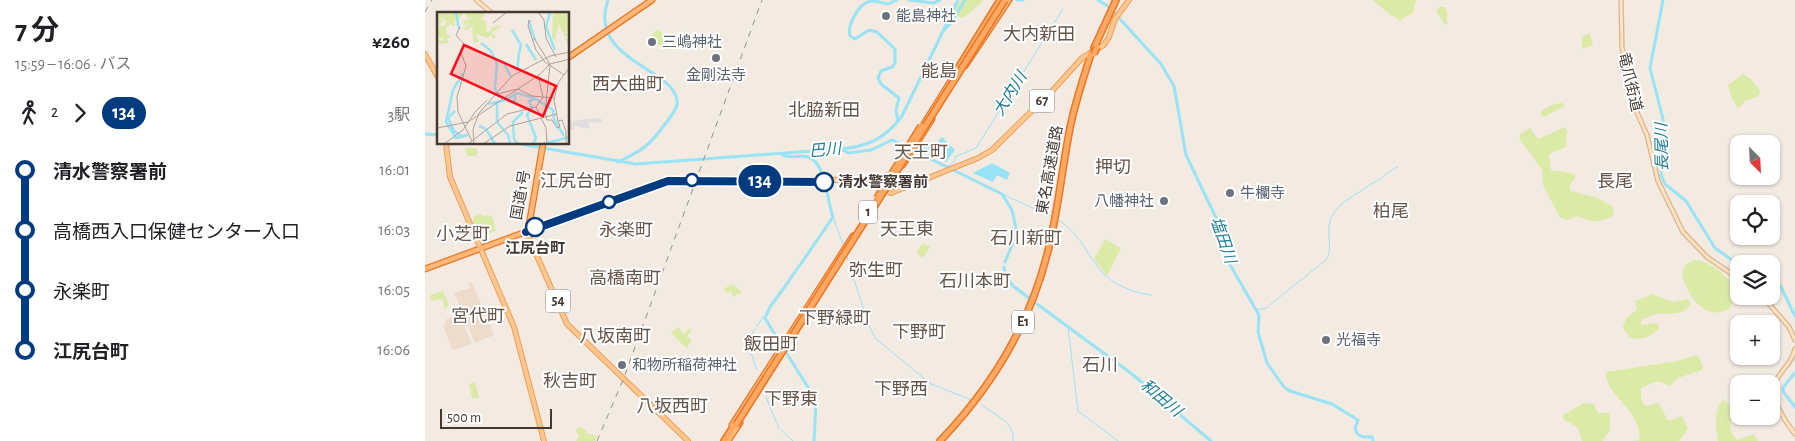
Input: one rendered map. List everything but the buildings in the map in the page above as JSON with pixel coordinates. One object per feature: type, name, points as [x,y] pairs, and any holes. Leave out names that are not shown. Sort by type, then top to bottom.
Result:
[{"type":"highway","points":[[606,30],[648,0]]},
{"type":"highway","points":[[570,54],[652,0]]},
{"type":"highway","points":[[876,202],[967,64],[1005,0]]},
{"type":"highway","points":[[876,202],[971,46],[1005,0]]},
{"type":"highway","points":[[967,64],[1005,0]]},
{"type":"highway","points":[[955,73],[1005,0]]},
{"type":"highway","name":"1","points":[[725,441],[1005,0]]},
{"type":"highway","name":"東名高速道路","points":[[942,441],[985,389],[1009,351],[1022,324],[1046,259],[1063,181],[1070,135],[1092,54],[1111,16],[1115,3]]},
{"type":"highway","points":[[745,411],[931,120]]},
{"type":"highway","points":[[735,425],[845,257],[886,190],[922,125]]},
{"type":"highway","name":"国道1号","points":[[425,268],[527,231],[542,145]]},
{"type":"main road","points":[[476,0],[491,12]]},
{"type":"main road","name":"67","points":[[886,190],[951,169],[992,150],[1082,58],[1104,45],[1109,37],[1111,16],[1117,14],[1129,0]]},
{"type":"main road","name":"竜爪街道","points":[[1621,0],[1622,47],[1631,99],[1647,135],[1658,181],[1683,232],[1707,257],[1730,273]]},
{"type":"main road","points":[[425,54],[437,75]]},
{"type":"main road","points":[[446,145],[450,177],[514,327],[544,441]]},
{"type":"main road","points":[[527,231],[668,179],[872,180],[886,190]]},
{"type":"main road","name":"54","points":[[527,231],[568,323],[689,441]]},
{"type":"main road","points":[[1770,305],[1789,327],[1795,340]]},
{"type":"main road","points":[[1795,349],[1791,362],[1775,384],[1775,399],[1785,420],[1795,434]]},
{"type":"shaded area","points":[[602,119],[602,122],[589,123],[589,129],[575,126],[574,130],[570,129],[570,121]]},
{"type":"shaded area","points":[[472,282],[494,335],[475,343],[454,293],[470,288],[469,284]]},
{"type":"shaded area","points":[[459,313],[472,344],[452,350],[443,325],[446,323],[445,320]]},
{"type":"green space","points":[[961,0],[984,0],[963,18],[957,16],[953,19],[950,17]]},
{"type":"green space","points":[[1373,0],[1416,0],[1413,13],[1400,20],[1388,13]]},
{"type":"green space","points":[[1439,7],[1445,7],[1448,15],[1446,16],[1448,23],[1445,25],[1436,11]]},
{"type":"green space","points":[[657,29],[671,41],[664,49],[650,37]]},
{"type":"green space","points":[[1590,33],[1593,45],[1582,49],[1582,36]]},
{"type":"green space","points":[[1743,74],[1751,79],[1760,91],[1759,96],[1745,101],[1738,109],[1731,97],[1728,85]]},
{"type":"green space","points":[[1563,103],[1565,106],[1544,117],[1541,115],[1541,111],[1554,104]]},
{"type":"green space","points":[[1565,127],[1568,132],[1566,136],[1567,146],[1549,154],[1551,170],[1575,174],[1575,179],[1569,186],[1571,191],[1598,198],[1612,206],[1614,215],[1609,218],[1596,221],[1577,216],[1568,220],[1560,218],[1543,185],[1542,170],[1519,138],[1520,134],[1530,128],[1538,139]]},
{"type":"green space","points":[[464,148],[476,148],[478,153],[475,156],[468,156]]},
{"type":"green space","points":[[483,214],[482,217],[492,216],[496,230],[486,236],[480,234],[472,222],[475,216]]},
{"type":"green space","points":[[1105,239],[1121,248],[1107,276],[1094,259]]},
{"type":"green space","points":[[923,243],[930,247],[923,258],[916,253]]},
{"type":"green space","points":[[1694,260],[1707,263],[1720,271],[1730,282],[1730,308],[1721,312],[1713,312],[1699,305],[1693,299],[1685,283],[1682,275],[1684,266]]},
{"type":"green space","points":[[733,284],[742,292],[734,297],[730,291],[728,293],[723,289]]},
{"type":"green space","points":[[443,291],[449,305],[444,309],[443,299],[431,301],[430,295]]},
{"type":"green space","points":[[1653,294],[1672,302],[1688,299],[1691,304],[1681,312],[1657,314],[1641,320],[1642,325],[1656,323],[1660,328],[1645,338],[1634,339],[1626,333],[1623,327],[1626,318],[1637,310],[1635,301]]},
{"type":"green space","points":[[678,327],[684,334],[690,328],[692,330],[687,336],[691,340],[687,349],[671,333]]},
{"type":"green space","points":[[1697,355],[1703,365],[1702,370],[1678,378],[1670,386],[1657,381],[1641,388],[1641,399],[1645,406],[1659,403],[1668,421],[1682,416],[1688,429],[1679,441],[1633,441],[1640,440],[1638,428],[1629,410],[1607,381],[1606,372],[1677,361]]},
{"type":"green space","points":[[475,382],[479,398],[472,398],[469,384]]},
{"type":"green space","points":[[1723,399],[1730,405],[1730,429],[1738,440],[1754,434],[1758,441],[1718,441],[1716,414]]},
{"type":"green space","points":[[1584,403],[1594,404],[1598,413],[1610,413],[1610,430],[1602,441],[1582,441],[1578,428],[1563,419],[1563,415]]},
{"type":"green space","points":[[579,426],[587,431],[585,433],[597,436],[595,441],[576,441],[579,437],[576,430]]},
{"type":"water","points":[[942,137],[955,150],[946,162],[921,151],[928,141],[934,146]]},
{"type":"water","points":[[992,163],[1010,173],[1007,180],[997,175],[993,182],[973,173]]},
{"type":"waterway","points":[[608,0],[605,21],[610,38],[621,51],[665,82],[675,93],[677,105],[650,143],[640,151],[618,162]]},
{"type":"waterway","points":[[897,0],[888,4],[872,1],[863,5],[852,20],[850,36],[855,39],[869,30],[877,32],[895,49],[895,63],[892,67],[881,71],[878,78],[881,84],[899,98],[896,110],[898,121]]},
{"type":"waterway","points":[[909,0],[933,3],[940,0]]},
{"type":"waterway","name":"巴川","points":[[526,145],[636,164],[839,149],[867,144],[889,131],[902,116],[958,0]]},
{"type":"waterway","name":"塩田川","points":[[944,30],[965,0]]},
{"type":"waterway","name":"塩田川","points":[[1017,0],[1023,0]]},
{"type":"waterway","name":"塩田川","points":[[1098,0],[1109,7],[1161,64],[1174,86],[1186,155],[1220,226],[1225,256],[1259,315],[1258,332],[1267,363],[1284,387],[1290,391],[1332,404],[1358,420],[1355,428],[1357,434],[1372,437],[1373,441]]},
{"type":"waterway","name":"長尾川","points":[[1663,0],[1650,68],[1663,119],[1661,175],[1665,184],[1686,201],[1715,248],[1730,259]]},
{"type":"waterway","name":"大内川","points":[[947,167],[954,162],[955,157],[976,148],[1063,9]]},
{"type":"waterway","name":"巴川","points":[[425,134],[437,135]]},
{"type":"waterway","name":"和田川","points":[[840,149],[849,153],[871,150],[892,140],[1002,194],[1012,210],[1016,228],[1015,238],[1005,262]]},
{"type":"waterway","points":[[781,154],[788,157],[808,157],[814,160],[819,166],[825,183],[833,217],[809,252]]},
{"type":"waterway","points":[[1257,310],[1266,308],[1327,259],[1329,251],[1329,226],[1335,211],[1348,200],[1398,167]]},
{"type":"waterway","points":[[1002,194],[1053,217]]},
{"type":"waterway","points":[[833,217],[844,247]]},
{"type":"waterway","points":[[1057,219],[1080,240],[1097,266],[1107,277],[1128,289],[1151,295]]},
{"type":"waterway","points":[[800,265],[809,252]]},
{"type":"waterway","points":[[846,254],[868,323],[875,338],[931,384],[972,400]]},
{"type":"waterway","points":[[784,288],[799,266]]},
{"type":"waterway","name":"和田川","points":[[1004,267],[1005,275]]},
{"type":"waterway","name":"和田川","points":[[1007,278],[1013,286],[1029,298]]},
{"type":"waterway","name":"長尾川","points":[[1780,286],[1795,316]]},
{"type":"waterway","points":[[770,307],[783,289]]},
{"type":"waterway","name":"和田川","points":[[1037,304],[1132,374],[1211,441]]},
{"type":"waterway","points":[[769,309],[765,318],[780,343]]},
{"type":"waterway","points":[[756,327],[764,316]]},
{"type":"waterway","points":[[1068,327],[1078,411],[1118,441]]},
{"type":"waterway","points":[[750,348],[749,338],[755,329]]},
{"type":"waterway","points":[[751,353],[753,358]]},
{"type":"waterway","points":[[787,354],[796,368]]},
{"type":"waterway","points":[[753,359],[757,370]]},
{"type":"waterway","points":[[797,370],[811,392]]},
{"type":"waterway","name":"長尾川","points":[[1795,373],[1783,390],[1795,407]]},
{"type":"waterway","points":[[812,394],[816,403],[814,441]]},
{"type":"waterway","points":[[766,397],[779,428]]},
{"type":"waterway","points":[[981,404],[1011,428],[1013,441]]},
{"type":"waterway","points":[[781,430],[793,441]]},
{"type":"railway","points":[[425,12],[432,0]]},
{"type":"railway","points":[[597,441],[623,380],[762,0]]},
{"type":"bus line","name":"134","points":[[535,227],[526,230],[526,232],[668,181],[824,182]]},
{"type":"place","name":"能島神社","points":[[886,16]]},
{"type":"place","name":"三嶋神社","points":[[652,42]]},
{"type":"place","name":"金剛法寺","points":[[716,58]]},
{"type":"place","name":"清水警察署前","points":[[824,182]]},
{"type":"place","name":"牛欄寺","points":[[1230,193]]},
{"type":"place","name":"八幡神社","points":[[1164,201]]},
{"type":"place","name":"江尻台町","points":[[535,227]]},
{"type":"place","name":"光福寺","points":[[1326,340]]},
{"type":"place","name":"和物所稲荷神社","points":[[622,365]]},
{"type":"district","name":"大内新田","points":[[1039,35]]},
{"type":"district","name":"能島","points":[[939,72]]},
{"type":"district","name":"西大曲町","points":[[628,85]]},
{"type":"district","name":"北脇新田","points":[[824,111]]},
{"type":"district","name":"天王町","points":[[921,153]]},
{"type":"district","name":"押切","points":[[1113,168]]},
{"type":"district","name":"江尻台町","points":[[576,182]]},
{"type":"district","name":"長尾","points":[[1615,182]]},
{"type":"district","name":"柏尾","points":[[1391,212]]},
{"type":"district","name":"天王東","points":[[907,230]]},
{"type":"district","name":"永楽町","points":[[626,231]]},
{"type":"district","name":"小芝町","points":[[463,235]]},
{"type":"district","name":"石川新町","points":[[1026,239]]},
{"type":"district","name":"弥生町","points":[[876,271]]},
{"type":"district","name":"高橋南町","points":[[625,279]]},
{"type":"district","name":"石川本町","points":[[975,282]]},
{"type":"district","name":"宮代町","points":[[478,317]]},
{"type":"district","name":"下野緑町","points":[[835,319]]},
{"type":"district","name":"下野町","points":[[919,333]]},
{"type":"district","name":"八坂南町","points":[[615,337]]},
{"type":"district","name":"飯田町","points":[[771,345]]},
{"type":"district","name":"石川","points":[[1100,366]]},
{"type":"district","name":"秋吉町","points":[[570,382]]},
{"type":"district","name":"下野西","points":[[901,390]]},
{"type":"district","name":"下野東","points":[[791,400]]},
{"type":"district","name":"八坂西町","points":[[672,407]]}]
